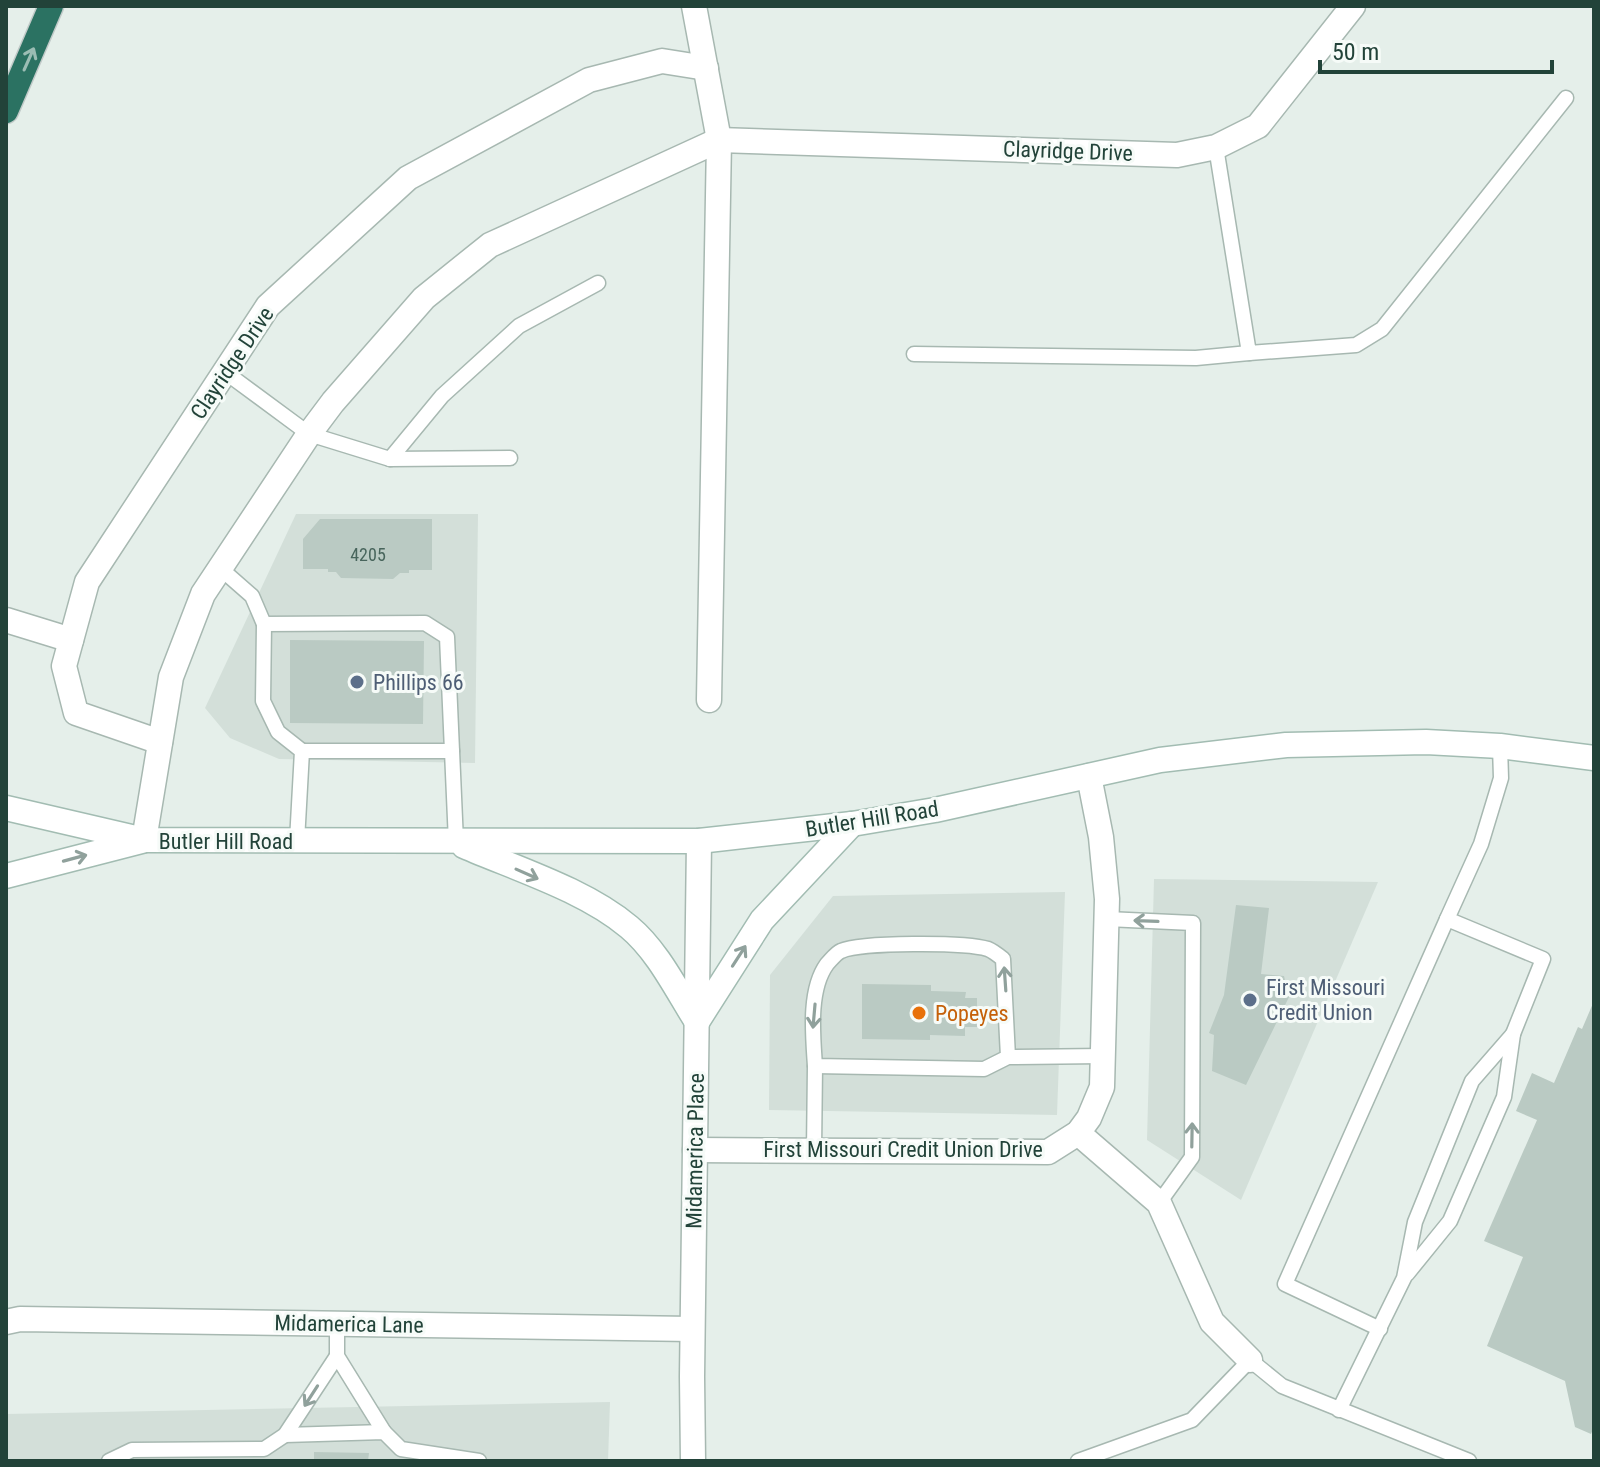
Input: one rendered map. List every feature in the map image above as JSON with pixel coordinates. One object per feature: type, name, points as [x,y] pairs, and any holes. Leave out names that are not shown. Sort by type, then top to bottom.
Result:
[{"type":"highway","points":[[6,111],[51,6]]},
{"type":"street","points":[[694,6],[719,140],[709,700]]},
{"type":"street","name":"Clayridge Drive","points":[[144,840],[171,677],[203,594],[333,402],[424,298],[490,245],[719,140],[1177,155],[1216,147],[1258,126],[1353,6]]},
{"type":"street","name":"Clayridge Drive","points":[[160,742],[76,713],[64,666],[87,582],[268,306],[408,178],[589,80],[662,61],[706,68]]},
{"type":"street","points":[[6,620],[71,640]]},
{"type":"street","name":"Butler Hill Road","points":[[6,808],[144,840],[699,841],[852,824],[935,810],[1160,760],[1286,745],[1426,742],[1500,746],[1594,758]]},
{"type":"street","points":[[1089,776],[1101,837],[1107,919],[1103,1056],[1102,1087],[1089,1118],[1078,1133],[1159,1203],[1212,1322],[1250,1360]]},
{"type":"street","points":[[456,842],[572,893],[606,910],[631,928],[652,952],[697,1022],[762,920],[852,824]]},
{"type":"street","name":"Butler Hill Road","points":[[6,876],[144,840]]},
{"type":"street","name":"Midamerica Place","points":[[693,1461],[699,841]]},
{"type":"street","name":"First Missouri Credit Union Drive","points":[[695,1150],[1048,1152],[1078,1133]]},
{"type":"street","name":"Midamerica Lane","points":[[6,1322],[20,1319],[692,1329]]},
{"type":"lane","points":[[914,354],[1196,358],[1356,345],[1382,329],[1566,98]]},
{"type":"lane","points":[[1216,147],[1249,353]]},
{"type":"lane","points":[[390,459],[442,396],[519,326],[598,283]]},
{"type":"lane","points":[[225,372],[309,434],[390,459],[510,458]]},
{"type":"lane","points":[[220,568],[252,596],[264,624],[263,701],[278,732],[302,751],[452,751]]},
{"type":"lane","points":[[264,624],[425,623],[447,637],[456,842]]},
{"type":"lane","points":[[1380,1329],[1285,1284],[1481,844],[1501,778],[1500,746]]},
{"type":"lane","points":[[297,841],[302,751]]},
{"type":"lane","points":[[1107,919],[1193,923],[1192,1157],[1159,1203]]},
{"type":"lane","points":[[1339,1410],[1404,1278],[1450,1221],[1504,1097],[1513,1034],[1543,959],[1447,919]]},
{"type":"lane","points":[[814,1150],[813,1028],[816,993],[825,966],[839,952],[858,947],[952,943],[990,949],[1003,959],[1008,1057]]},
{"type":"lane","points":[[1404,1278],[1415,1222],[1472,1081],[1513,1034]]},
{"type":"lane","points":[[815,1066],[984,1069],[1008,1057],[1103,1056]]},
{"type":"lane","points":[[337,1323],[337,1356],[384,1432],[401,1449],[479,1461]]},
{"type":"lane","points":[[109,1461],[132,1450],[264,1449],[285,1435],[337,1356]]},
{"type":"lane","points":[[1078,1461],[1192,1420],[1250,1360],[1282,1386],[1469,1461]]},
{"type":"lane","points":[[285,1435],[384,1432]]},
{"type":"shaded area","points":[[296,514],[478,514],[475,763],[279,759],[230,738],[205,708]]},
{"type":"shaded area","points":[[1154,879],[1378,882],[1241,1200],[1147,1140]]},
{"type":"shaded area","points":[[1065,892],[1057,1115],[769,1110],[770,975],[833,896]]},
{"type":"shaded area","points":[[610,1402],[608,1461],[6,1461],[6,1414]]},
{"type":"building","points":[[320,519],[432,519],[432,570],[409,570],[409,573],[400,573],[393,579],[341,578],[336,572],[328,572],[328,569],[303,569],[303,539]]},
{"type":"building","name":"Phillips 66","points":[[290,640],[424,641],[423,724],[290,723]]},
{"type":"building","points":[[1236,905],[1269,908],[1261,974],[1284,976],[1289,997],[1246,1085],[1212,1071],[1214,1035],[1209,1033],[1224,995]]},
{"type":"building","name":"Popeyes","points":[[862,984],[931,985],[931,991],[966,992],[965,998],[977,998],[977,1027],[965,1027],[965,1036],[930,1035],[930,1040],[862,1039]]},
{"type":"building","points":[[1594,1001],[1594,1427],[1591,1434],[1575,1427],[1565,1381],[1487,1346],[1523,1257],[1484,1241],[1537,1120],[1516,1111],[1532,1073],[1554,1083],[1578,1027],[1582,1029]]},
{"type":"building","points":[[314,1452],[369,1453],[368,1461],[314,1461]]},
{"type":"place","name":"Phillips 66","points":[[357,682]]},
{"type":"place","name":"First Missouri Credit Union","points":[[1250,1000]]},
{"type":"place","name":"Popeyes","points":[[919,1013]]}]
